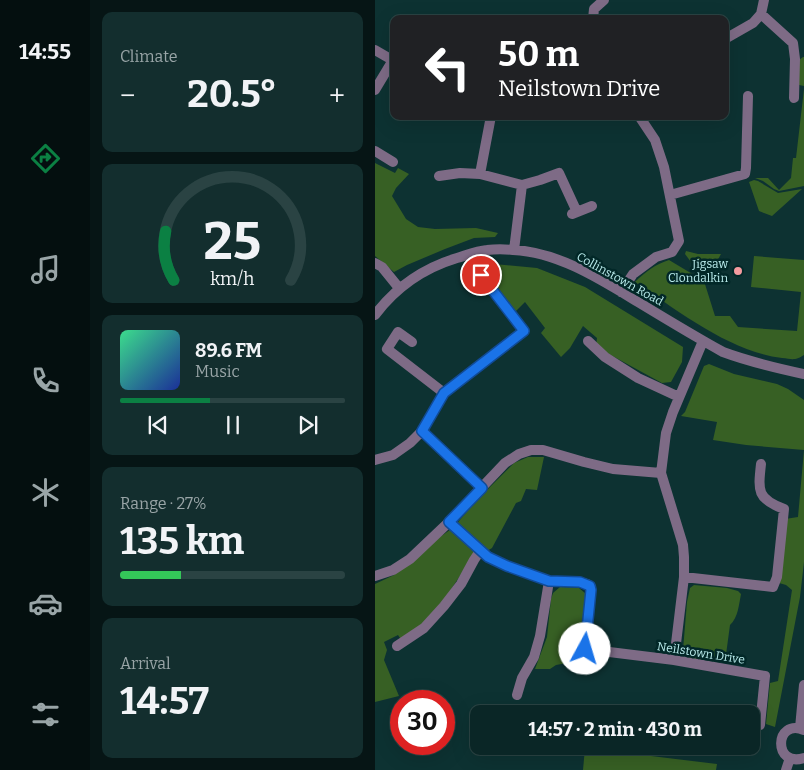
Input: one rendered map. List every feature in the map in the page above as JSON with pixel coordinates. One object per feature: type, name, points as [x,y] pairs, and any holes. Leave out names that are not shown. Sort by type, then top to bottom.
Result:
[{"type":"street","points":[[593,15],[594,9],[604,0]]},
{"type":"street","points":[[729,38],[753,23],[761,14],[764,0]]},
{"type":"street","points":[[761,14],[793,43],[795,59],[794,98]]},
{"type":"street","points":[[375,50],[390,59]]},
{"type":"street","points":[[375,90],[390,66]]},
{"type":"street","points":[[670,195],[745,174],[748,96]]},
{"type":"street","points":[[480,174],[490,120]]},
{"type":"street","points":[[621,292],[633,274],[656,257],[672,252],[679,241],[664,167],[655,140],[642,120]]},
{"type":"street","points":[[375,151],[393,162]]},
{"type":"street","points":[[439,176],[460,173],[480,174],[521,185],[559,173],[574,213],[592,206]]},
{"type":"street","points":[[514,250],[521,185]]},
{"type":"street","name":"Collinstown Road","points":[[375,315],[399,288],[412,278],[441,263],[485,250],[514,250],[542,255],[589,274],[723,352],[778,369],[804,374]]},
{"type":"street","points":[[375,262],[382,267],[399,288]]},
{"type":"street","points":[[375,460],[393,456],[410,443],[422,431],[444,393],[524,331],[481,275]]},
{"type":"street","points":[[412,342],[398,332],[387,349],[444,393]]},
{"type":"street","points":[[588,341],[605,357],[638,378],[679,397]]},
{"type":"street","points":[[674,660],[685,557],[661,473],[666,433],[703,341]]},
{"type":"street","points":[[422,431],[482,488]]},
{"type":"street","points":[[375,576],[393,570],[410,559],[449,522],[505,463],[519,454],[531,450],[543,450],[613,469],[661,473]]},
{"type":"street","points":[[684,577],[773,587],[777,577],[784,509],[770,504],[763,496],[759,483],[761,464]]},
{"type":"street","name":"Neilstown Drive","points":[[449,522],[480,551],[507,566],[549,581],[580,582],[590,586],[582,649],[674,660],[765,676],[760,725]]},
{"type":"street","points":[[397,646],[424,628],[444,606],[461,584],[480,551]]},
{"type":"street","points":[[517,695],[522,678],[534,657],[540,636],[549,581]]},
{"type":"street","points":[[804,685],[802,729],[795,728],[786,732],[781,741],[782,750],[785,755],[790,758],[804,758]]},
{"type":"street","points":[[786,770],[790,758]]},
{"type":"green space","points":[[803,57],[804,86],[799,85],[799,60]]},
{"type":"green space","points":[[804,89],[804,186],[779,191],[755,178],[768,178],[779,190],[791,178],[793,158],[796,158]]},
{"type":"green space","points":[[375,163],[395,173],[398,168],[409,174],[396,188],[392,196],[406,219],[418,227],[435,229],[476,228],[498,233],[495,237],[474,238],[394,272],[375,256]]},
{"type":"green space","points":[[754,180],[778,193],[802,189],[772,216],[759,211],[749,182]]},
{"type":"green space","points":[[686,251],[698,254],[721,254],[709,276],[691,262],[685,254]]},
{"type":"green space","points":[[754,256],[804,260],[804,355],[798,358],[788,359],[743,348],[686,317],[635,282],[651,269],[669,260],[704,281],[715,316],[730,316],[738,327],[797,331],[801,292],[751,287]]},
{"type":"green space","points":[[494,264],[537,268],[585,287],[683,347],[682,362],[671,382],[662,383],[596,347],[597,338],[583,326],[570,348],[561,357],[541,333],[545,328],[525,302],[514,313],[482,268]]},
{"type":"green space","points":[[709,364],[734,374],[777,384],[804,400],[804,450],[713,440],[717,422],[681,416],[685,412],[704,366]]},
{"type":"green space","points":[[804,450],[804,562],[800,597],[775,727],[766,724],[770,683],[778,681],[792,590],[786,585],[779,583],[785,519],[798,517]]},
{"type":"green space","points":[[528,457],[544,457],[537,490],[526,489],[521,501],[516,503],[492,548],[469,562],[446,597],[421,627],[402,641],[398,635],[384,642],[387,650],[384,660],[396,690],[390,690],[390,698],[375,702],[375,584],[394,575],[454,527],[473,504],[514,463]]},
{"type":"green space","points":[[694,585],[727,588],[738,591],[741,594],[736,615],[730,625],[725,662],[690,658],[684,654],[687,602],[690,588]]},
{"type":"green space","points":[[560,587],[579,588],[586,594],[582,639],[574,638],[571,654],[578,661],[556,665],[550,669],[535,669],[547,637],[551,599],[553,593]]},
{"type":"green space","points":[[584,755],[643,755],[717,764],[716,770],[583,770]]},
{"type":"place","name":"Jigsaw Clondalkin","points":[[738,271]]},
{"type":"route","points":[[481,275],[524,331],[444,393],[422,431],[482,488],[449,522],[454,528],[488,557],[507,566],[549,581],[580,582],[590,586],[585,649]]}]
